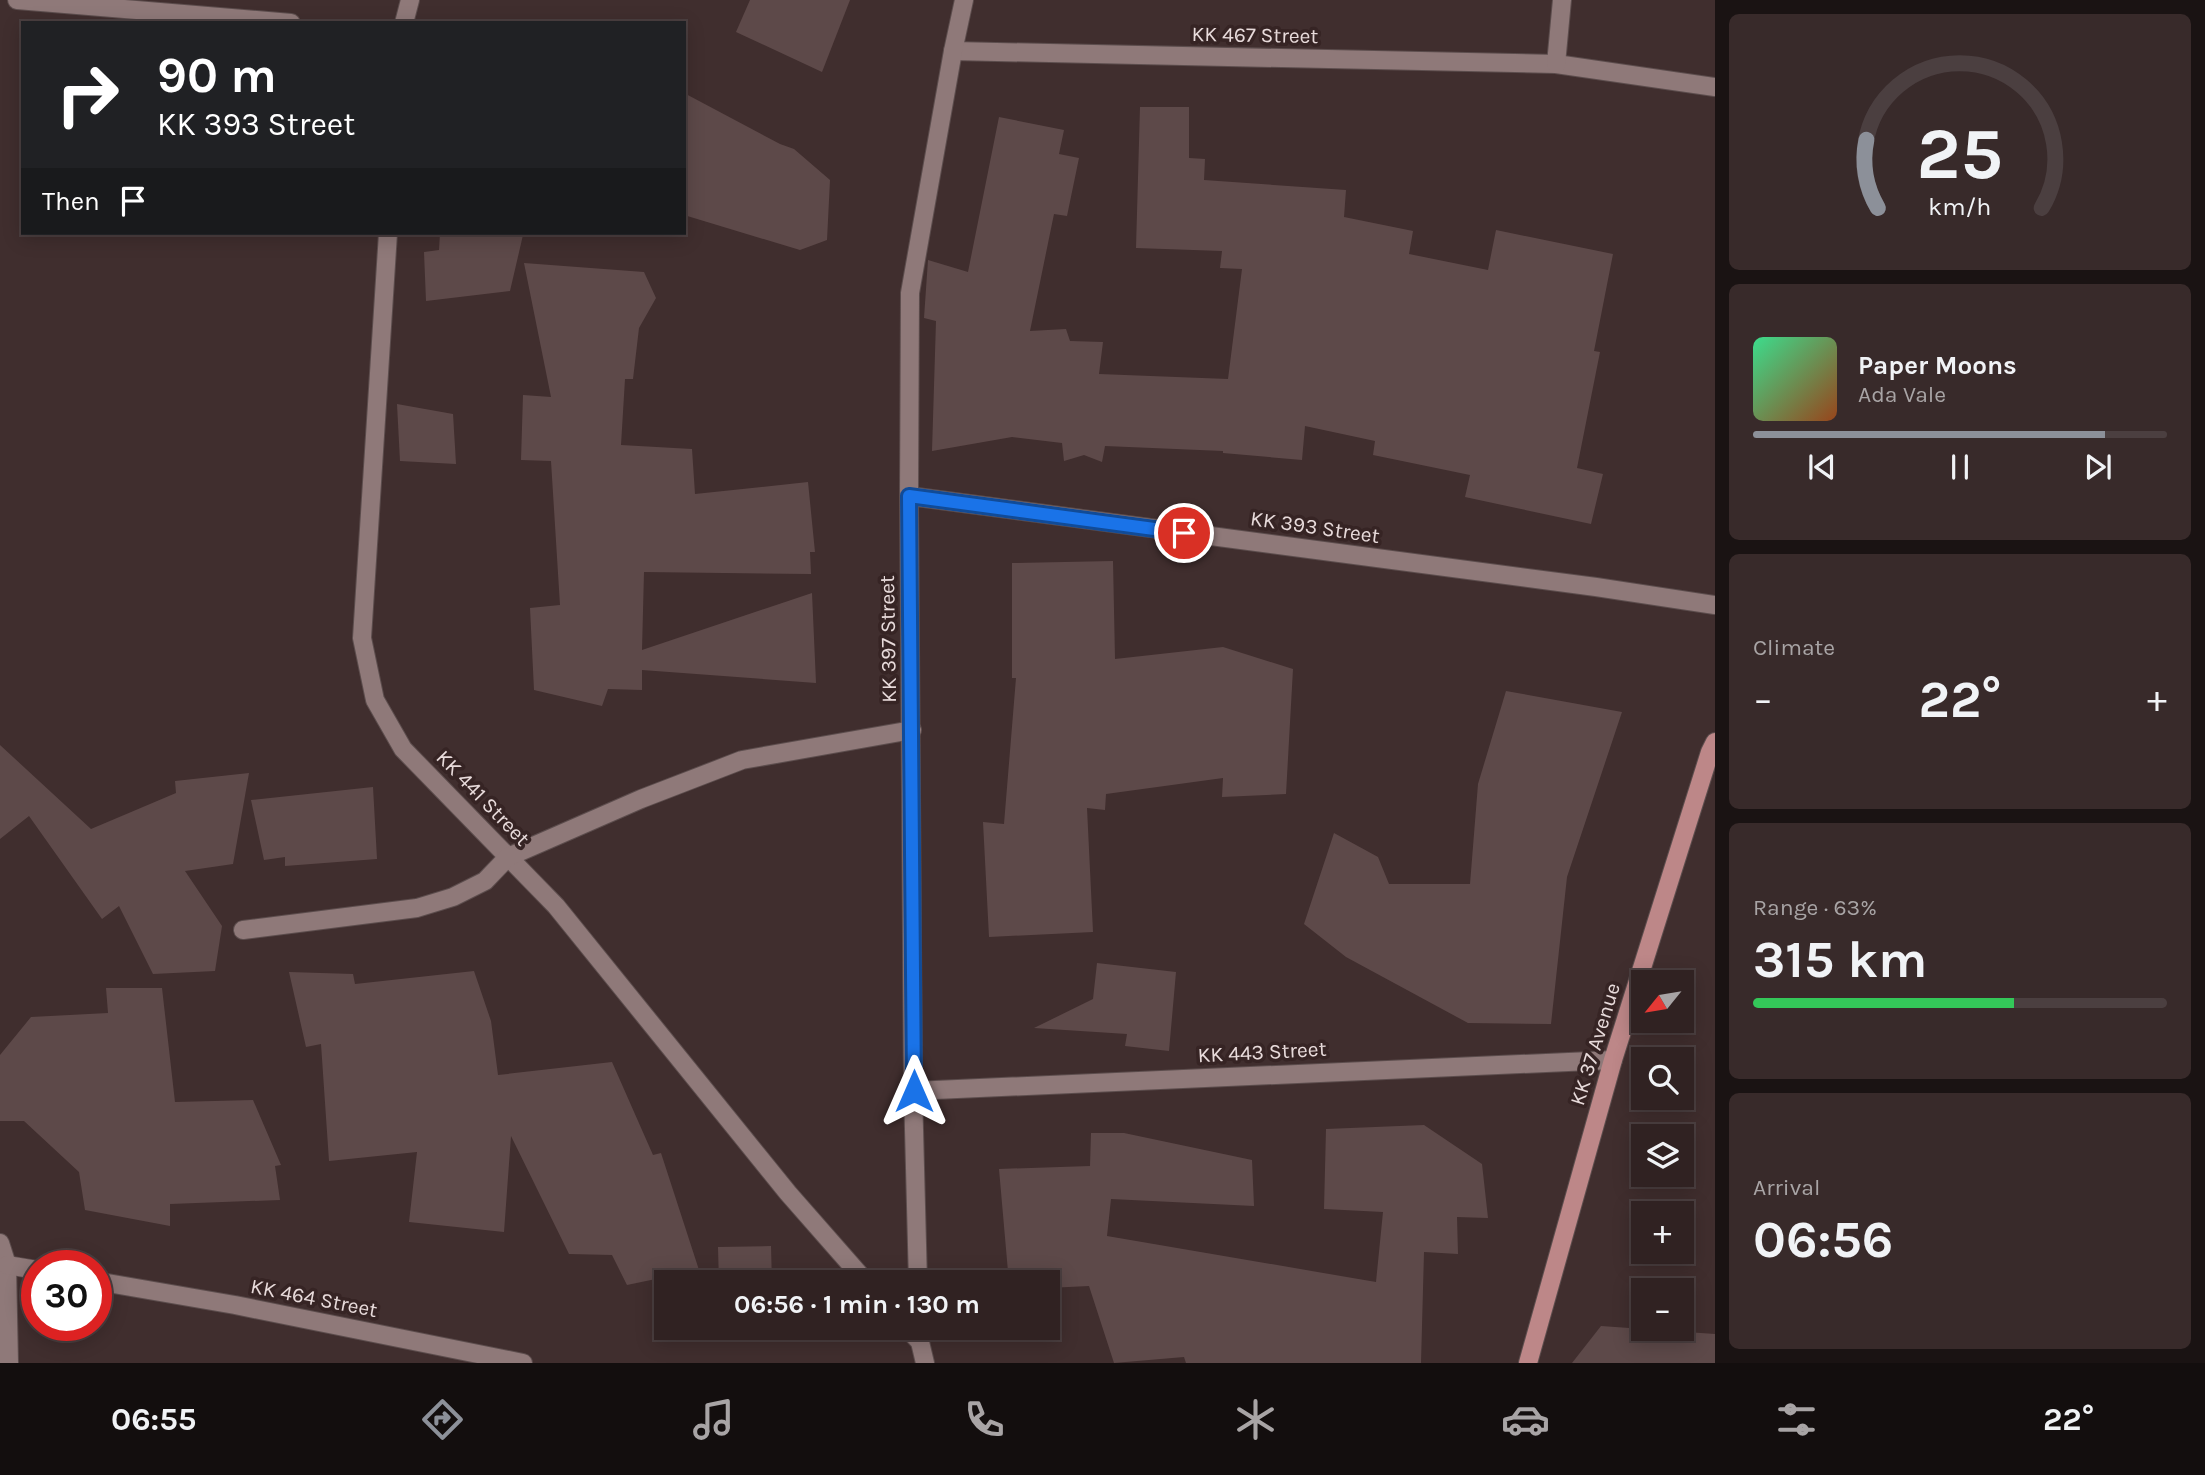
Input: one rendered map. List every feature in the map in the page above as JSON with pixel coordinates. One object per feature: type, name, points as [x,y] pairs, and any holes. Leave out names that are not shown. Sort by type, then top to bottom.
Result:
[{"type":"main road","name":"KK 37 Avenue","points":[[1528,1363],[1613,1060],[1715,742]]},
{"type":"street","points":[[17,0],[267,21]]},
{"type":"street","points":[[405,21],[410,0]]},
{"type":"street","name":"KK 397 Street","points":[[918,1270],[909,496],[910,293],[964,0]]},
{"type":"street","points":[[1556,64],[1562,0]]},
{"type":"street","name":"KK 467 Street","points":[[953,51],[1556,64],[1715,87]]},
{"type":"street","name":"KK 441 Street","points":[[388,235],[362,638],[375,700],[403,749],[556,906],[788,1193],[856,1270]]},
{"type":"street","name":"KK 393 Street","points":[[909,496],[1715,605]]},
{"type":"street","points":[[243,930],[417,908],[453,897],[485,881],[508,857],[641,799],[742,760],[912,730]]},
{"type":"street","name":"KK 443 Street","points":[[914,1091],[1613,1060]]},
{"type":"street","points":[[0,1243],[7,1265],[9,1363]]},
{"type":"street","points":[[7,1265],[21,1267]]},
{"type":"street","name":"KK 464 Street","points":[[112,1284],[234,1305],[523,1363]]},
{"type":"street","points":[[920,1340],[925,1363]]},
{"type":"building","points":[[750,0],[850,0],[822,72],[736,32]]},
{"type":"building","points":[[686,94],[794,149],[830,180],[827,240],[800,250],[686,216]]},
{"type":"building","points":[[1140,107],[1189,107],[1189,158],[1205,159],[1204,180],[1346,190],[1344,217],[1413,231],[1409,254],[1488,270],[1496,230],[1613,254],[1594,351],[1600,352],[1577,468],[1603,474],[1591,524],[1465,497],[1470,475],[1373,455],[1375,441],[1305,426],[1302,460],[1223,451],[1105,446],[1102,462],[1084,455],[1064,461],[1062,443],[1012,437],[932,451],[936,321],[924,318],[928,260],[968,272],[999,117],[1064,130],[1059,154],[1079,158],[1067,216],[1054,214],[1030,331],[1066,329],[1070,341],[1103,342],[1099,374],[1228,379],[1242,269],[1220,268],[1222,251],[1136,248]]},
{"type":"building","points":[[440,235],[523,235],[510,291],[426,301],[424,252],[439,250]]},
{"type":"building","points":[[524,263],[644,272],[656,298],[639,328],[633,379],[625,379],[621,445],[692,449],[695,494],[808,482],[815,552],[810,552],[811,574],[644,572],[642,650],[812,593],[816,683],[642,670],[642,690],[608,689],[602,706],[534,690],[530,608],[560,605],[551,461],[521,460],[523,395],[551,397]]},
{"type":"building","points":[[397,404],[453,414],[456,464],[400,461]]},
{"type":"building","points":[[1113,561],[1115,659],[1223,647],[1293,669],[1286,794],[1222,797],[1223,778],[1106,794],[1105,810],[1087,808],[1093,932],[989,937],[983,822],[1004,824],[1016,678],[1012,678],[1012,563]]},
{"type":"building","points":[[1506,691],[1622,712],[1567,877],[1551,1024],[1468,1023],[1346,957],[1304,924],[1334,833],[1378,857],[1389,884],[1470,884],[1478,784]]},
{"type":"building","points":[[0,745],[91,829],[176,793],[175,781],[249,773],[233,864],[185,871],[222,926],[215,971],[153,974],[119,906],[102,919],[29,816],[0,839]]},
{"type":"building","points":[[373,787],[377,859],[285,866],[285,857],[264,860],[251,800]]},
{"type":"building","points":[[1097,963],[1176,972],[1169,1051],[1125,1046],[1127,1034],[1034,1028],[1093,999]]},
{"type":"building","points":[[474,971],[491,1021],[498,1075],[612,1062],[653,1155],[661,1153],[699,1270],[654,1270],[654,1279],[627,1285],[612,1255],[569,1254],[511,1136],[504,1232],[409,1222],[417,1152],[329,1161],[321,1044],[306,1047],[289,972],[353,974],[355,984]]},
{"type":"building","points":[[106,988],[162,988],[175,1102],[253,1100],[281,1165],[275,1166],[280,1200],[170,1204],[170,1226],[85,1210],[79,1172],[24,1121],[0,1121],[0,1055],[31,1017],[108,1013]]},
{"type":"building","points":[[1424,1125],[1482,1164],[1488,1218],[1457,1217],[1458,1254],[1424,1252],[1421,1363],[1186,1363],[1184,1357],[1114,1363],[1089,1286],[1060,1287],[1060,1270],[1008,1270],[999,1169],[1090,1166],[1091,1133],[1124,1133],[1252,1160],[1254,1206],[1111,1199],[1107,1236],[1376,1282],[1383,1212],[1324,1209],[1326,1129]]},
{"type":"building","points":[[771,1246],[772,1270],[719,1270],[718,1247]]},
{"type":"building","points":[[1601,1326],[1631,1328],[1631,1341],[1694,1341],[1694,1333],[1715,1334],[1715,1363],[1572,1363]]},
{"type":"route","points":[[914,1091],[909,496],[1184,533]]}]
